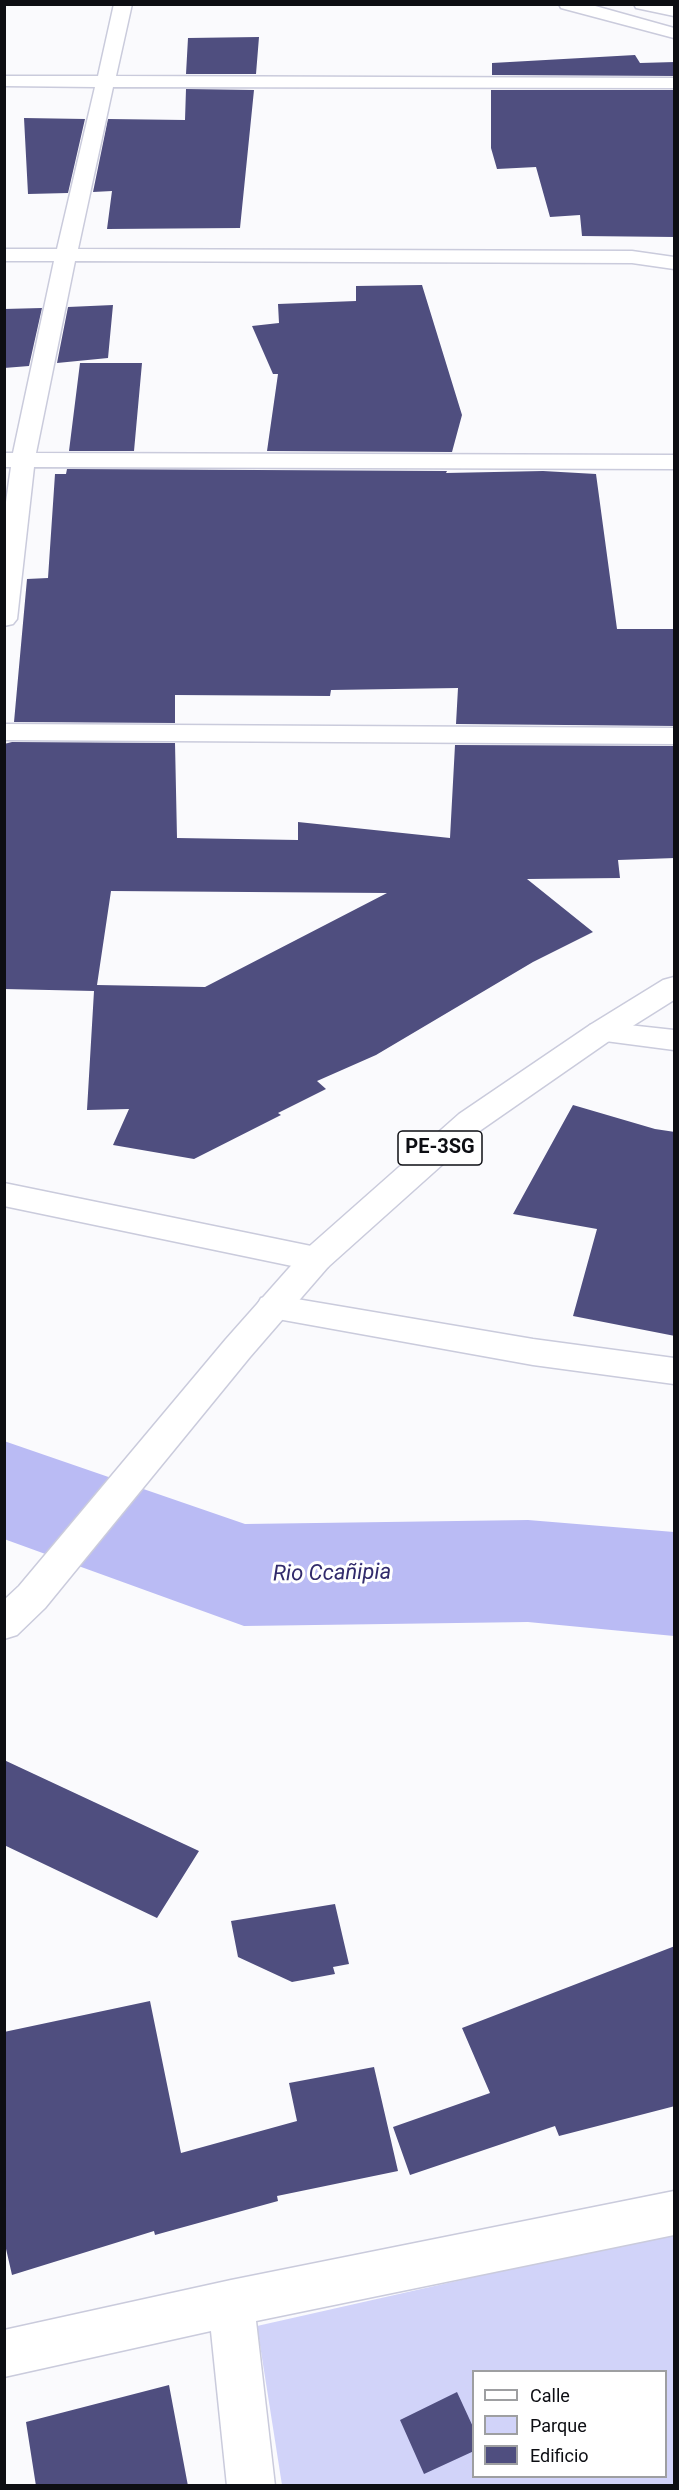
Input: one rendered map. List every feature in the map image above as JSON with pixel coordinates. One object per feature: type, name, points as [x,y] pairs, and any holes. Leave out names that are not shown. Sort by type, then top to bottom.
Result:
[{"type":"street","points":[[4,620],[14,460],[67,255],[123,4]]},
{"type":"street","points":[[567,4],[675,33]]},
{"type":"street","points":[[642,4],[675,11]]},
{"type":"street","points":[[4,81],[675,83]]},
{"type":"street","points":[[4,255],[67,255],[392,268],[632,257],[675,263]]},
{"type":"street","points":[[486,276],[635,275],[675,271]]},
{"type":"street","points":[[38,276],[84,277]]},
{"type":"street","points":[[14,460],[675,462]]},
{"type":"street","points":[[4,732],[675,736]]},
{"type":"street","name":"PE-3SG","points":[[4,1624],[32,1597],[238,1348],[316,1259],[470,1122],[601,1032],[675,987]]},
{"type":"street","points":[[601,1032],[675,1040]]},
{"type":"street","points":[[4,1194],[316,1259]]},
{"type":"street","points":[[273,1307],[532,1352],[675,1371]]},
{"type":"street","points":[[4,2354],[231,2303],[675,2213]]},
{"type":"street","points":[[231,2303],[250,2486]]},
{"type":"green space","points":[[674,2232],[674,2485],[282,2485],[257,2326]]},
{"type":"building","points":[[259,37],[256,74],[186,74],[188,38]]},
{"type":"building","points":[[635,55],[640,63],[675,62],[675,76],[492,75],[492,63]]},
{"type":"building","points":[[186,89],[254,90],[240,228],[107,229],[112,191],[93,192],[108,119],[185,120]]},
{"type":"building","points":[[491,90],[675,90],[675,237],[582,236],[580,215],[550,217],[536,167],[497,169],[491,148]]},
{"type":"building","points":[[24,118],[85,119],[68,193],[28,194]]},
{"type":"building","points":[[422,285],[462,415],[452,452],[267,451],[278,374],[273,374],[252,326],[279,323],[278,304],[356,301],[356,286]]},
{"type":"building","points":[[113,305],[108,358],[57,363],[68,307]]},
{"type":"building","points":[[42,308],[29,366],[4,368],[4,309]]},
{"type":"building","points":[[80,363],[142,363],[134,451],[69,451]]},
{"type":"building","points":[[67,469],[447,471],[446,473],[543,471],[596,474],[617,629],[675,629],[675,726],[456,724],[458,688],[331,690],[330,696],[175,695],[175,723],[14,722],[27,579],[48,578],[55,474],[66,474]]},
{"type":"building","points":[[12,742],[175,743],[177,838],[298,840],[298,822],[450,838],[455,745],[675,746],[675,858],[618,860],[620,878],[527,879],[593,932],[533,962],[376,1055],[317,1081],[326,1089],[278,1113],[281,1115],[194,1159],[113,1145],[129,1109],[87,1110],[94,991],[4,989],[4,744]],"holes":[[[111,891],[387,893],[205,987],[97,985]]]},
{"type":"building","points":[[573,1105],[655,1129],[675,1132],[675,1336],[573,1316],[597,1229],[513,1214]]},
{"type":"building","points":[[4,1760],[199,1851],[157,1918],[4,1845]]},
{"type":"building","points":[[335,1904],[349,1964],[333,1967],[335,1974],[292,1982],[238,1957],[231,1921]]},
{"type":"building","points":[[675,1946],[675,2106],[559,2136],[555,2126],[410,2175],[393,2127],[490,2093],[462,2028]]},
{"type":"building","points":[[150,2001],[181,2153],[297,2121],[289,2083],[374,2067],[398,2171],[277,2196],[278,2201],[155,2235],[154,2231],[12,2275],[4,2240],[4,2032]]},
{"type":"building","points":[[169,2385],[188,2486],[36,2486],[26,2422]]},
{"type":"building","points":[[457,2392],[472,2425],[472,2452],[424,2474],[400,2420]]},
{"type":"waterway","name":"Rio Ccañipia","points":[[4,1489],[244,1575],[528,1571],[674,1584]]}]
